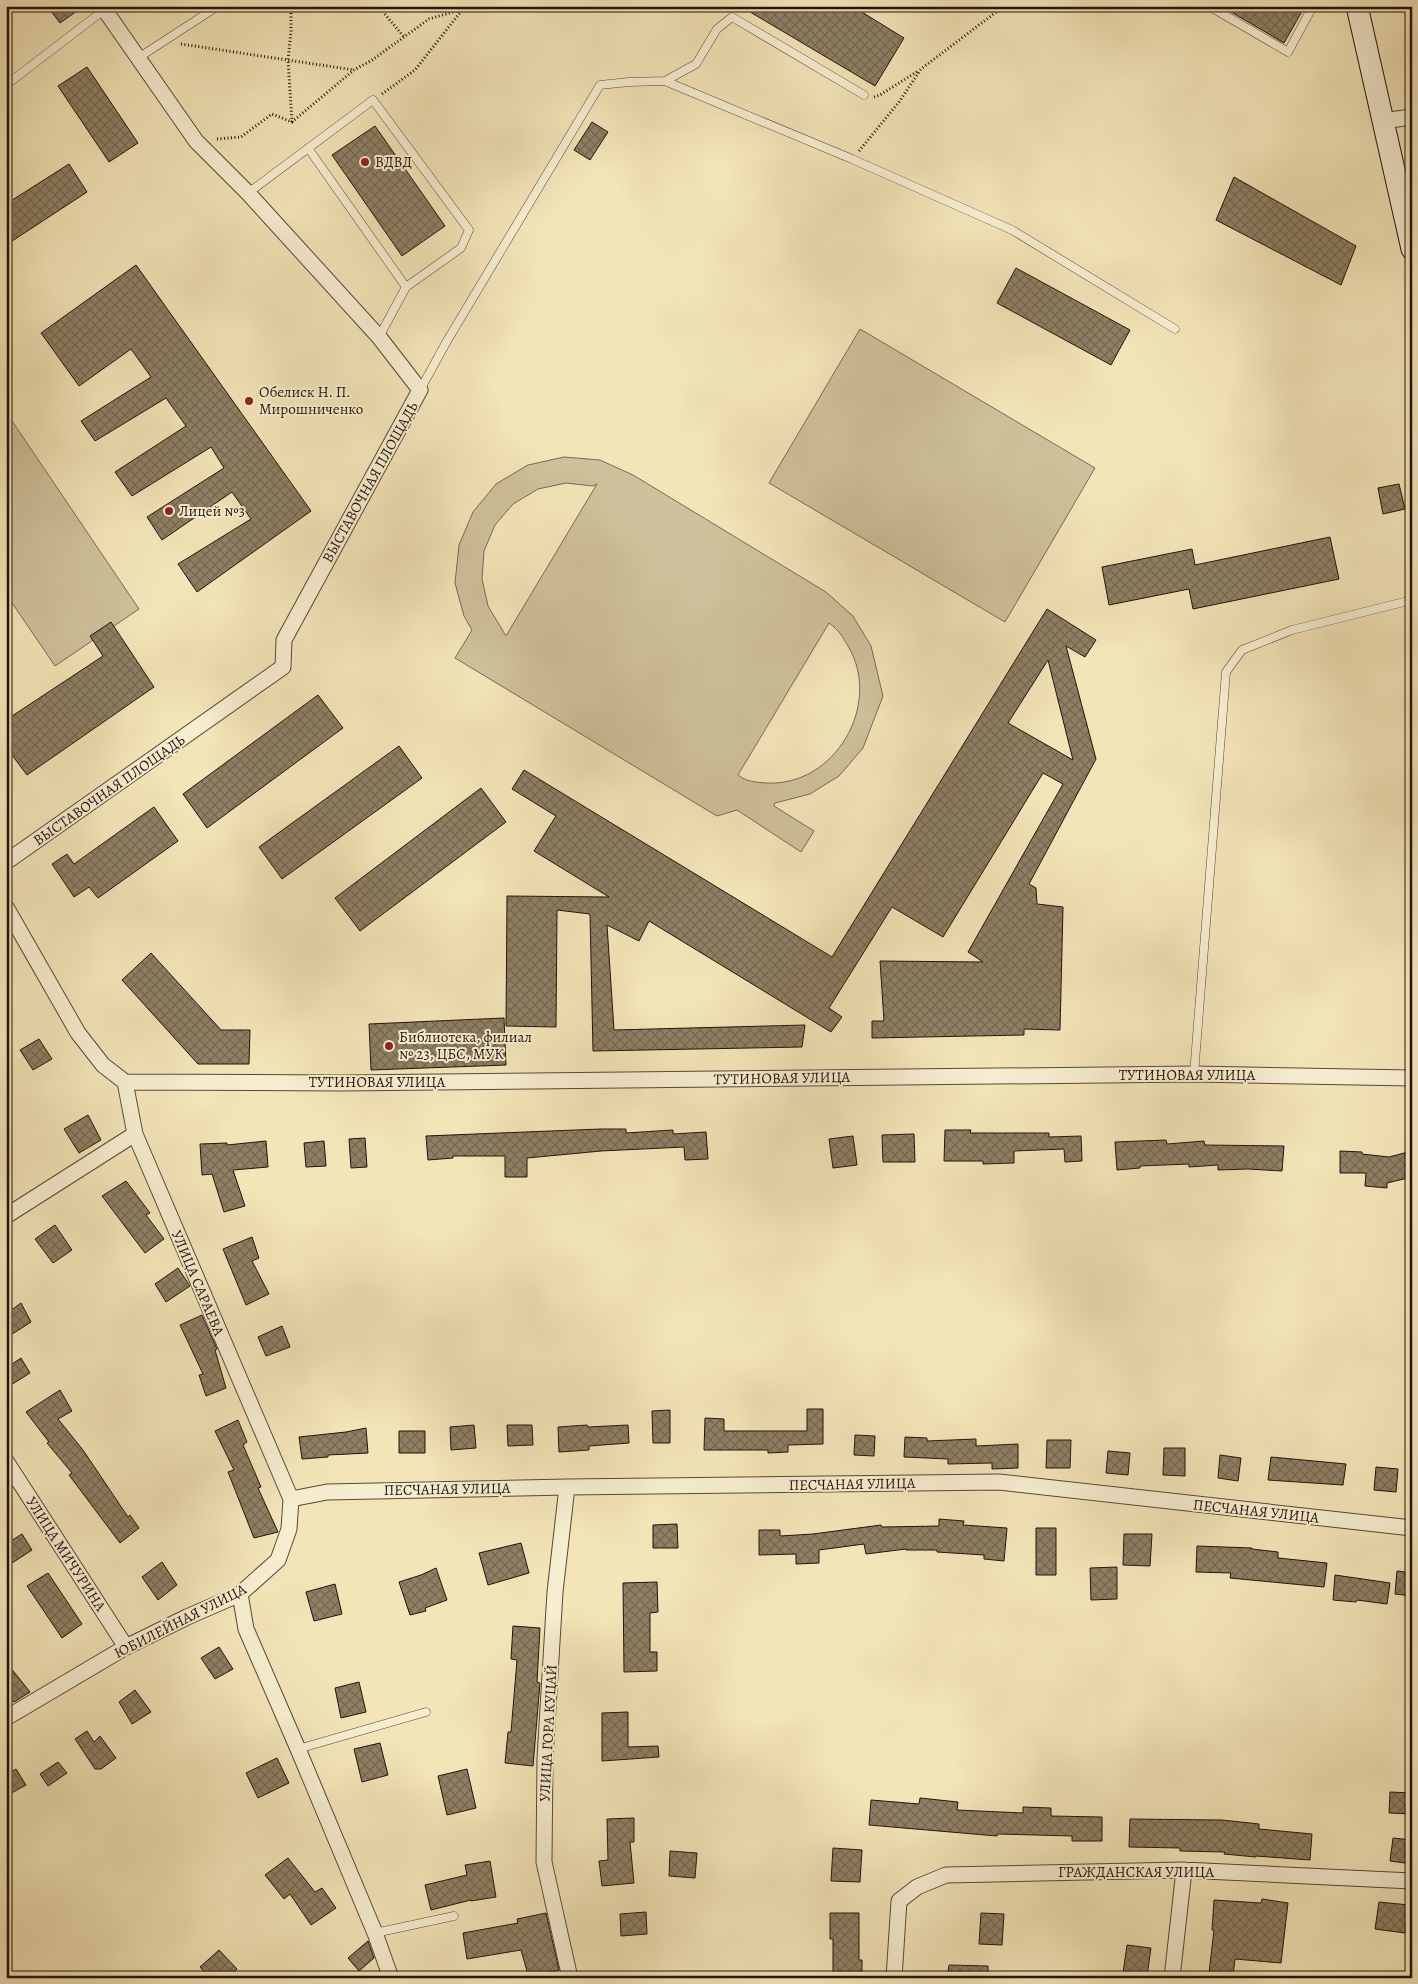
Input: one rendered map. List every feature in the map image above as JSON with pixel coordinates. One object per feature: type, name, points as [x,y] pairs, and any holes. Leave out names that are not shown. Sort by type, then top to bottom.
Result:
[{"type":"street","points":[[1357,6],[1412,249]]},
{"type":"street","name":"ВЫСТАВОЧНАЯ ПЛОЩАДЬ","points":[[6,862],[283,667],[284,640],[420,390],[379,337],[248,193],[196,141],[103,8]]},
{"type":"street","points":[[1382,121],[1412,116]]},
{"type":"street","points":[[6,907],[78,1033],[103,1065],[125,1082]]},
{"type":"street","name":"ТУТИНОВАЯ УЛИЦА","points":[[125,1082],[342,1083],[1194,1074],[1412,1078]]},
{"type":"street","name":"УЛИЦА САРАЕВА","points":[[125,1082],[135,1134],[283,1480]]},
{"type":"street","points":[[6,1216],[135,1134]]},
{"type":"street","name":"УЛИЦА МИЧУРИНА","points":[[6,1461],[126,1647]]},
{"type":"street","name":"ЮБИЛЕЙНАЯ УЛИЦА","points":[[6,1718],[126,1647],[240,1594],[278,1560],[289,1529],[291,1499],[283,1480]]},
{"type":"street","name":"ПЕСЧАНАЯ УЛИЦА","points":[[291,1499],[327,1492],[998,1482],[1412,1528]]},
{"type":"street","name":"УЛИЦА ГОРА КУЦАЙ","points":[[567,1487],[555,1592],[544,1758],[544,1862],[570,1978]]},
{"type":"street","points":[[240,1594],[246,1629],[375,1933],[391,1978]]},
{"type":"street","points":[[1172,1978],[1184,1870]]},
{"type":"street","name":"ГРАЖДАНСКАЯ УЛИЦА","points":[[894,1978],[899,1901],[917,1887],[946,1875],[1184,1870],[1412,1881]]},
{"type":"lane","points":[[138,58],[218,6]]},
{"type":"lane","points":[[1208,6],[1288,52],[1313,6]]},
{"type":"lane","points":[[6,85],[103,8]]},
{"type":"lane","points":[[665,81],[696,64],[717,29],[732,17],[864,95]]},
{"type":"lane","points":[[420,390],[447,341],[600,85],[629,82],[665,81],[852,159],[1012,230],[1175,329]]},
{"type":"lane","points":[[248,193],[373,100],[469,230],[461,248],[406,287],[379,337]]},
{"type":"lane","points":[[308,148],[406,287]]},
{"type":"lane","points":[[1194,1074],[1226,672],[1242,650],[1292,630],[1412,600]]},
{"type":"lane","points":[[298,1748],[426,1712]]},
{"type":"lane","points":[[375,1933],[454,1916]]},
{"type":"path","points":[[291,6],[288,60],[292,122]]},
{"type":"path","points":[[378,6],[404,37]]},
{"type":"path","points":[[864,95],[872,97],[880,95],[921,69],[1004,6]]},
{"type":"path","points":[[292,122],[354,70],[372,60],[429,19],[464,8]]},
{"type":"path","points":[[373,100],[415,70],[464,8]]},
{"type":"path","points":[[163,41],[354,70]]},
{"type":"path","points":[[852,159],[899,102],[921,69]]},
{"type":"path","points":[[196,141],[241,137],[272,114],[292,122]]},
{"type":"shaded area","points":[[860,329],[1095,468],[1005,622],[769,483]]},
{"type":"shaded area","points":[[10,418],[139,609],[55,666],[6,594],[6,421]]},
{"type":"shaded area","points":[[564,457],[600,460],[633,475],[826,592],[853,616],[871,646],[883,696],[863,748],[839,776],[810,794],[775,803],[774,806],[814,831],[801,852],[737,810],[717,816],[455,658],[472,630],[464,616],[455,583],[459,545],[473,512],[496,484],[528,465]],"holes":[[[566,483],[593,486],[597,484],[506,636],[488,606],[482,579],[484,551],[495,525],[513,504],[538,489]],[[829,623],[844,639],[857,669],[860,692],[856,716],[846,738],[831,757],[813,771],[791,781],[766,783],[751,781],[741,777],[738,775]]]},
{"type":"building","points":[[47,6],[84,6],[60,23]]},
{"type":"building","points":[[740,6],[852,6],[904,38],[875,86]]},
{"type":"building","points":[[1221,6],[1305,6],[1284,43]]},
{"type":"building","points":[[87,67],[138,143],[109,162],[58,86]]},
{"type":"building","points":[[592,122],[608,132],[590,160],[574,150]]},
{"type":"building","points":[[375,126],[445,226],[402,256],[332,155]]},
{"type":"building","points":[[69,164],[87,192],[6,245],[6,204]]},
{"type":"building","points":[[1234,177],[1356,246],[1341,285],[1216,220]]},
{"type":"building","points":[[136,265],[311,511],[197,592],[178,564],[251,519],[232,492],[162,540],[147,517],[224,468],[211,447],[132,496],[115,472],[186,426],[166,398],[95,441],[81,421],[151,377],[131,349],[79,386],[41,333]]},
{"type":"building","points":[[1016,268],[1130,330],[1111,365],[997,303]]},
{"type":"building","points":[[1399,484],[1405,509],[1383,514],[1378,488]]},
{"type":"building","points":[[1330,537],[1339,579],[1193,609],[1189,589],[1109,605],[1102,567],[1192,549],[1195,565]]},
{"type":"building","points":[[1047,609],[1096,640],[1085,657],[1066,646],[1096,759],[1029,884],[1036,888],[1037,904],[1063,907],[1060,1030],[1024,1029],[1024,1035],[872,1038],[872,1021],[884,1021],[880,961],[983,962],[968,952],[1063,784],[1043,773],[943,937],[892,907],[829,1008],[842,1017],[831,1032],[649,921],[639,941],[607,925],[614,1030],[805,1025],[802,1047],[593,1051],[590,914],[557,910],[556,1027],[506,1026],[507,896],[609,897],[534,851],[556,816],[512,789],[524,770],[832,957]],"holes":[[[1048,660],[1073,760],[1008,723]]]},
{"type":"building","points":[[111,622],[154,687],[27,775],[6,747],[6,720],[103,656],[90,636]]},
{"type":"building","points":[[318,695],[343,728],[207,828],[183,794]]},
{"type":"building","points":[[399,746],[422,778],[282,879],[259,847]]},
{"type":"building","points":[[481,788],[506,822],[360,931],[335,898]]},
{"type":"building","points":[[154,807],[178,841],[98,898],[89,887],[74,897],[52,864],[67,854],[74,864]]},
{"type":"building","points":[[151,953],[221,1030],[250,1030],[249,1064],[198,1064],[122,980]]},
{"type":"building","points":[[504,1018],[506,1065],[371,1070],[369,1024]]},
{"type":"building","points":[[39,1039],[52,1059],[33,1070],[20,1050]]},
{"type":"building","points":[[88,1115],[101,1140],[79,1153],[64,1129]]},
{"type":"building","points":[[626,1129],[626,1133],[673,1130],[673,1134],[706,1132],[708,1159],[685,1160],[684,1147],[601,1151],[527,1158],[527,1177],[505,1177],[505,1156],[453,1156],[453,1158],[428,1160],[426,1136]]},
{"type":"building","points":[[945,1130],[971,1130],[970,1133],[1049,1133],[1049,1137],[1081,1136],[1082,1161],[1065,1162],[1064,1149],[1014,1151],[1014,1163],[983,1164],[983,1161],[944,1161]]},
{"type":"building","points":[[914,1134],[915,1162],[883,1162],[882,1135]]},
{"type":"building","points":[[853,1136],[857,1165],[833,1168],[829,1139]]},
{"type":"building","points":[[365,1138],[367,1167],[351,1168],[349,1139]]},
{"type":"building","points":[[1166,1140],[1167,1144],[1204,1141],[1205,1145],[1284,1146],[1282,1171],[1218,1170],[1218,1165],[1189,1167],[1189,1164],[1140,1166],[1140,1168],[1117,1170],[1115,1142]]},
{"type":"building","points":[[266,1141],[268,1167],[233,1170],[245,1206],[224,1212],[212,1174],[202,1175],[200,1144],[227,1143],[227,1145]]},
{"type":"building","points":[[324,1141],[326,1166],[306,1167],[304,1143]]},
{"type":"building","points":[[1340,1151],[1362,1152],[1362,1154],[1389,1157],[1412,1151],[1412,1177],[1387,1183],[1387,1188],[1365,1186],[1366,1173],[1340,1173]]},
{"type":"building","points":[[126,1181],[150,1213],[146,1215],[164,1239],[145,1253],[102,1196]]},
{"type":"building","points":[[55,1225],[72,1250],[53,1263],[35,1239]]},
{"type":"building","points":[[252,1237],[259,1258],[252,1261],[269,1294],[246,1305],[223,1249]]},
{"type":"building","points":[[178,1268],[190,1286],[166,1302],[155,1284]]},
{"type":"building","points":[[21,1303],[31,1322],[6,1338],[6,1314]]},
{"type":"building","points":[[202,1315],[217,1349],[215,1350],[226,1388],[206,1396],[199,1375],[203,1374],[180,1325]]},
{"type":"building","points":[[282,1326],[290,1347],[266,1356],[258,1337]]},
{"type":"building","points":[[21,1358],[30,1373],[6,1388],[6,1368]]},
{"type":"building","points":[[60,1390],[72,1411],[58,1419],[83,1450],[128,1517],[130,1515],[139,1528],[120,1543],[69,1475],[72,1473],[47,1443],[49,1442],[26,1412]]},
{"type":"building","points":[[807,1409],[823,1409],[823,1444],[788,1445],[788,1452],[768,1453],[768,1450],[704,1450],[705,1418],[724,1419],[724,1431],[807,1431]]},
{"type":"building","points":[[670,1410],[670,1443],[653,1443],[652,1411]]},
{"type":"building","points":[[238,1420],[247,1442],[243,1445],[261,1487],[258,1488],[278,1532],[254,1538],[228,1472],[234,1470],[215,1431]]},
{"type":"building","points":[[474,1425],[476,1448],[451,1450],[450,1427]]},
{"type":"building","points":[[507,1425],[532,1425],[533,1445],[508,1446]]},
{"type":"building","points":[[587,1425],[588,1427],[628,1425],[629,1443],[589,1446],[589,1450],[559,1452],[558,1427]]},
{"type":"building","points":[[366,1428],[368,1453],[328,1455],[328,1457],[302,1459],[299,1437]]},
{"type":"building","points":[[399,1431],[425,1431],[425,1453],[399,1453]]},
{"type":"building","points":[[855,1435],[875,1436],[874,1456],[854,1455]]},
{"type":"building","points":[[905,1437],[927,1438],[927,1441],[976,1439],[976,1446],[1018,1444],[1018,1468],[992,1469],[992,1463],[948,1464],[948,1459],[904,1457]]},
{"type":"building","points":[[1047,1440],[1071,1440],[1070,1468],[1046,1468]]},
{"type":"building","points":[[1164,1448],[1185,1448],[1185,1476],[1163,1475]]},
{"type":"building","points":[[1108,1451],[1130,1453],[1128,1475],[1106,1473]]},
{"type":"building","points":[[1220,1455],[1241,1458],[1238,1481],[1218,1478]]},
{"type":"building","points":[[1271,1457],[1346,1464],[1343,1485],[1268,1480]]},
{"type":"building","points":[[1376,1467],[1398,1469],[1396,1492],[1374,1490]]},
{"type":"building","points":[[939,1519],[964,1521],[963,1525],[1007,1528],[1004,1561],[984,1559],[984,1555],[937,1552],[937,1550],[906,1549],[866,1554],[864,1544],[819,1550],[819,1563],[796,1564],[796,1554],[759,1555],[759,1530],[780,1530],[780,1536],[813,1534],[881,1525],[882,1527],[939,1526]]},
{"type":"building","points":[[677,1524],[678,1548],[653,1548],[653,1525]]},
{"type":"building","points":[[1036,1528],[1056,1528],[1056,1575],[1036,1575]]},
{"type":"building","points":[[22,1534],[32,1550],[12,1563],[6,1554],[6,1544]]},
{"type":"building","points":[[1124,1534],[1152,1534],[1150,1566],[1123,1565]]},
{"type":"building","points":[[521,1543],[529,1573],[488,1585],[479,1553]]},
{"type":"building","points":[[1197,1546],[1252,1548],[1278,1552],[1278,1558],[1327,1563],[1324,1587],[1230,1578],[1231,1573],[1196,1572]]},
{"type":"building","points":[[162,1562],[177,1585],[158,1600],[142,1577]]},
{"type":"building","points":[[1117,1567],[1117,1599],[1091,1600],[1090,1568]]},
{"type":"building","points":[[436,1568],[447,1600],[425,1608],[426,1611],[410,1615],[399,1582]]},
{"type":"building","points":[[1397,1571],[1412,1573],[1412,1596],[1395,1594]]},
{"type":"building","points":[[48,1573],[82,1624],[62,1638],[27,1586]]},
{"type":"building","points":[[1335,1575],[1390,1583],[1387,1604],[1357,1600],[1356,1602],[1333,1600]]},
{"type":"building","points":[[657,1582],[658,1612],[650,1613],[650,1652],[657,1652],[657,1671],[624,1672],[623,1583]]},
{"type":"building","points":[[335,1584],[342,1614],[314,1621],[306,1592]]},
{"type":"building","points":[[513,1626],[540,1628],[537,1682],[540,1683],[533,1766],[505,1763],[508,1732],[511,1732],[517,1660],[511,1659]]},
{"type":"building","points":[[219,1647],[233,1669],[215,1679],[201,1658]]},
{"type":"building","points":[[6,1662],[30,1692],[14,1702],[6,1692]]},
{"type":"building","points":[[359,1682],[366,1712],[341,1718],[335,1688]]},
{"type":"building","points":[[135,1690],[151,1712],[132,1724],[119,1702]]},
{"type":"building","points":[[628,1712],[628,1747],[658,1746],[659,1757],[602,1761],[602,1713]]},
{"type":"building","points":[[87,1731],[94,1742],[100,1736],[116,1758],[101,1769],[95,1769],[75,1739]]},
{"type":"building","points":[[380,1743],[388,1775],[362,1782],[354,1749]]},
{"type":"building","points":[[277,1758],[289,1783],[258,1798],[246,1773]]},
{"type":"building","points":[[58,1762],[67,1773],[48,1786],[40,1774]]},
{"type":"building","points":[[16,1769],[26,1785],[6,1796],[6,1775]]},
{"type":"building","points":[[467,1769],[476,1808],[447,1815],[438,1776]]},
{"type":"building","points":[[1390,1792],[1412,1793],[1412,1814],[1389,1813]]},
{"type":"building","points":[[920,1798],[958,1802],[957,1810],[1023,1813],[1023,1807],[1051,1808],[1051,1816],[1102,1817],[1102,1841],[1072,1841],[1072,1836],[998,1834],[997,1836],[869,1825],[871,1800],[919,1804]]},
{"type":"building","points":[[634,1818],[634,1842],[630,1842],[634,1883],[602,1886],[599,1861],[608,1860],[607,1819]]},
{"type":"building","points":[[1130,1819],[1222,1820],[1259,1824],[1259,1829],[1312,1834],[1310,1860],[1224,1854],[1225,1852],[1180,1851],[1180,1848],[1129,1847]]},
{"type":"building","points":[[1393,1838],[1412,1840],[1412,1864],[1390,1861]]},
{"type":"building","points":[[833,1848],[862,1850],[860,1882],[831,1881]]},
{"type":"building","points":[[670,1851],[697,1853],[695,1878],[669,1876]]},
{"type":"building","points":[[288,1858],[315,1892],[322,1888],[336,1908],[311,1925],[290,1894],[284,1899],[265,1875]]},
{"type":"building","points":[[490,1861],[496,1897],[471,1900],[431,1910],[425,1885],[467,1875],[465,1865]]},
{"type":"building","points":[[1262,1899],[1288,1903],[1281,1963],[1235,1959],[1233,1976],[1209,1973],[1214,1930],[1212,1930],[1214,1900],[1261,1903]]},
{"type":"building","points":[[1379,1902],[1409,1905],[1405,1933],[1375,1929]]},
{"type":"building","points":[[646,1912],[647,1934],[621,1936],[620,1914]]},
{"type":"building","points":[[546,1913],[559,1970],[529,1978],[521,1950],[467,1959],[463,1933],[518,1923],[517,1919]]},
{"type":"building","points":[[830,1913],[859,1913],[859,1960],[862,1960],[862,1978],[833,1978],[833,1939],[830,1939]]},
{"type":"building","points":[[981,1913],[1004,1914],[1002,1945],[979,1944]]},
{"type":"building","points":[[368,1941],[374,1958],[359,1971],[348,1958]]},
{"type":"building","points":[[1127,1945],[1151,1948],[1147,1976],[1123,1973]]},
{"type":"building","points":[[219,1950],[237,1969],[227,1978],[209,1978],[200,1967]]},
{"type":"building","points":[[949,1965],[988,1966],[988,1978],[947,1978]]},
{"type":"place","name":"ВДВД","points":[[365,162]]},
{"type":"place","name":"Обелиск Н. П. Мирошниченко","points":[[249,401]]},
{"type":"place","name":"Лицей №3","points":[[169,511]]},
{"type":"place","name":"Библиотека, филиал № 23, ЦБС, МУК","points":[[389,1046]]}]
